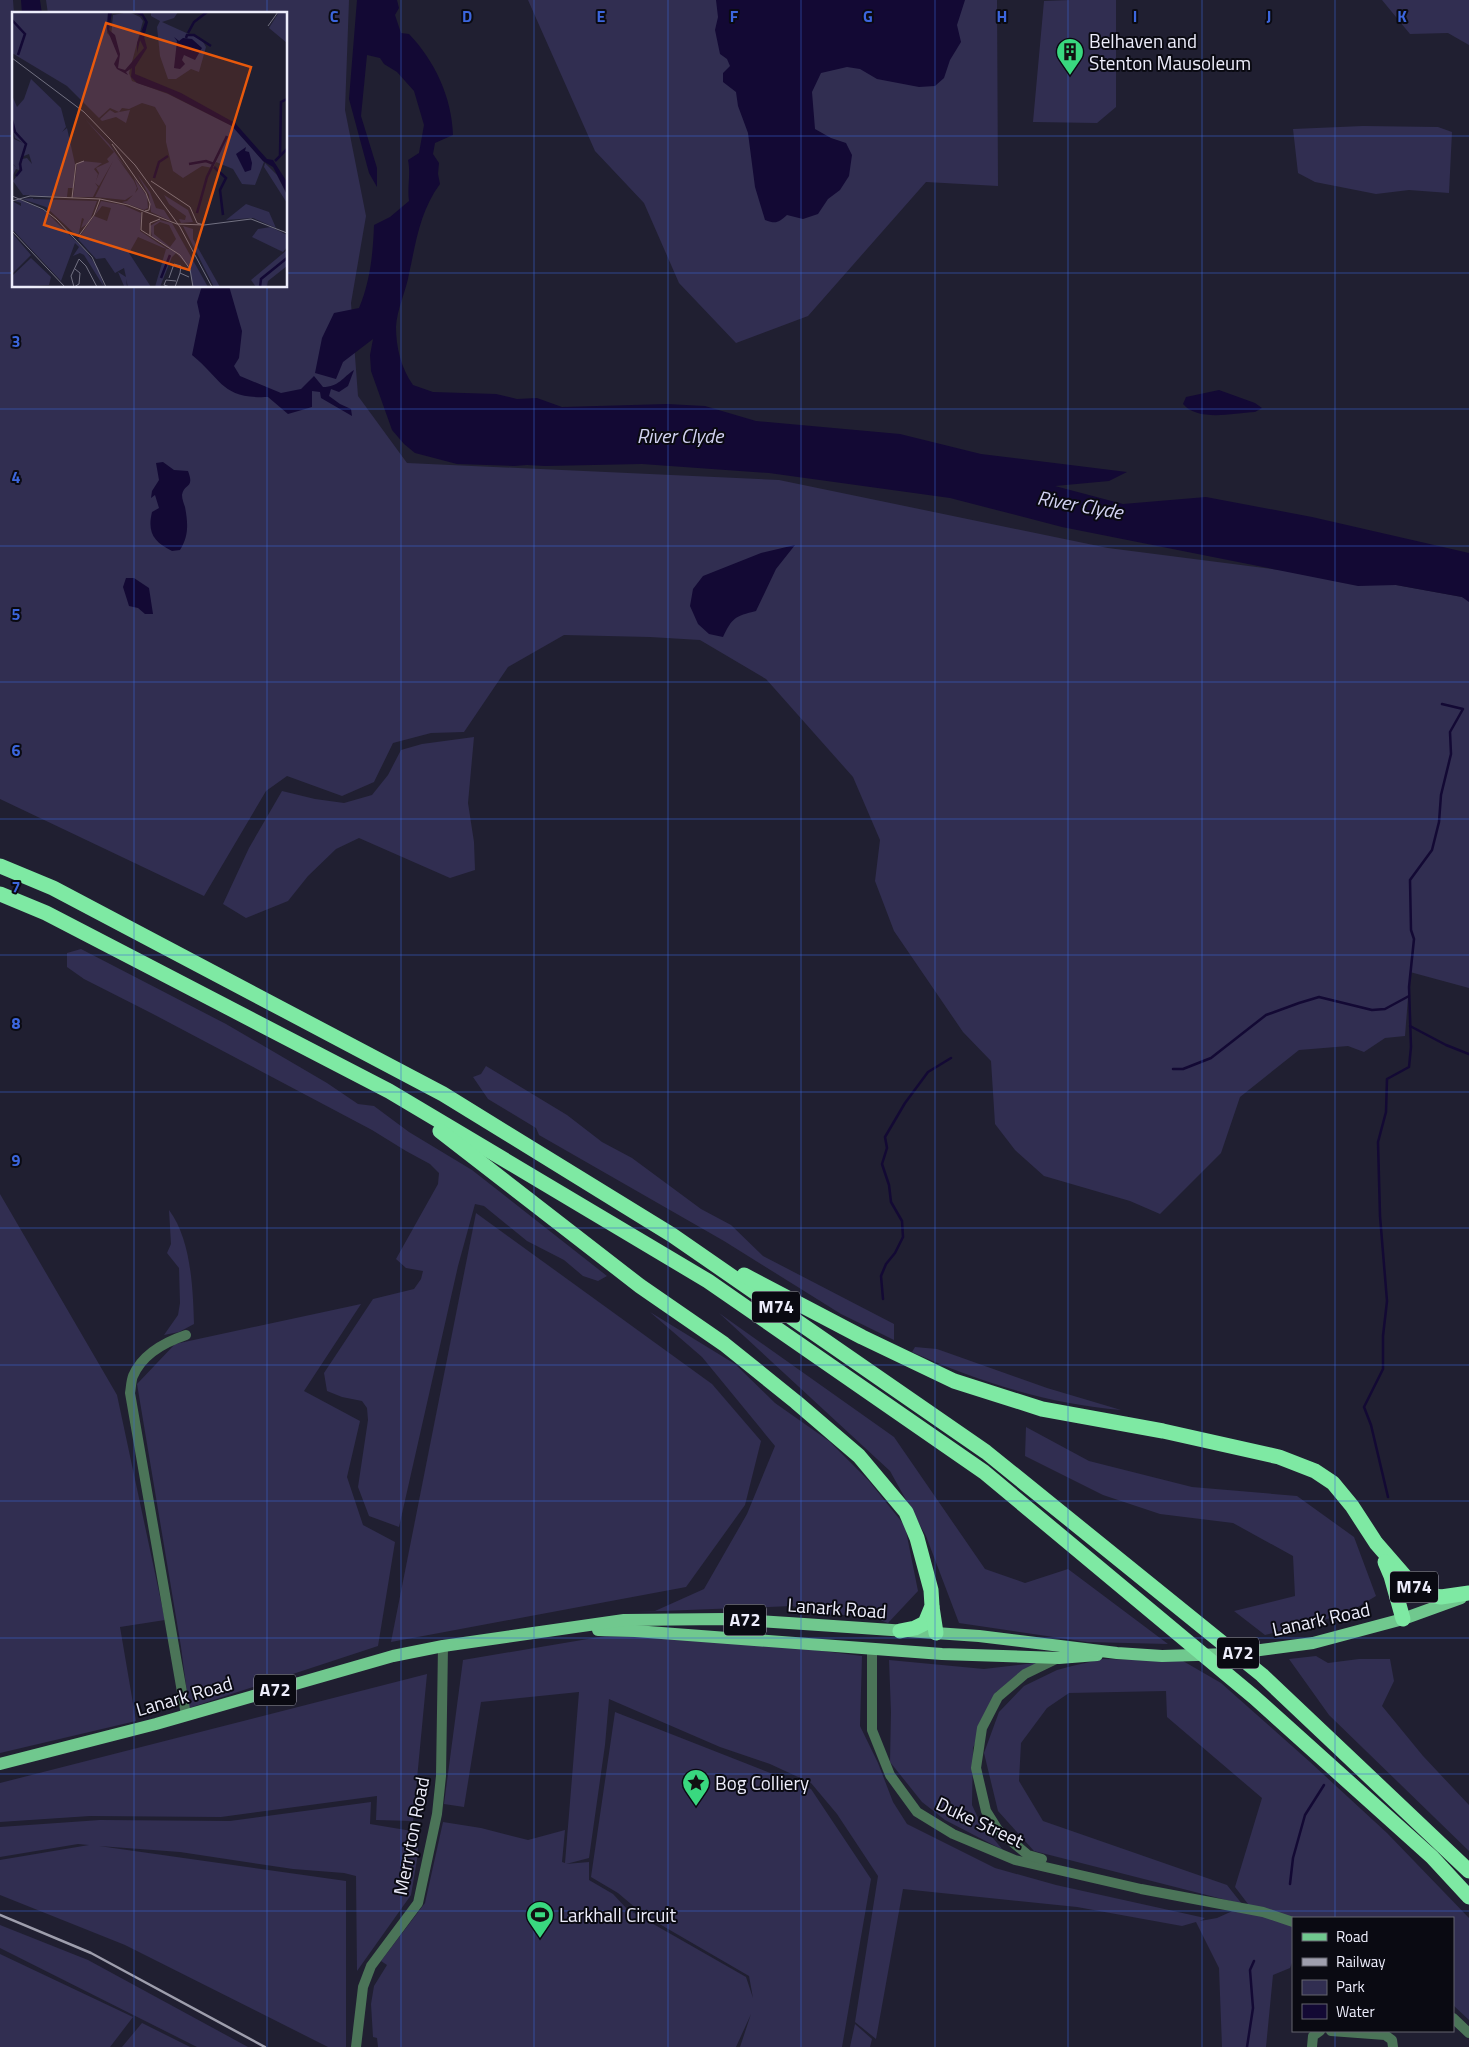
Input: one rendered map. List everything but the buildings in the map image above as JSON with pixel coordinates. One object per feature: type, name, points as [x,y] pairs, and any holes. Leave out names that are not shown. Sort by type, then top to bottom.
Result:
[{"type":"highway","name":"M74","points":[[0,866],[53,888],[443,1094],[687,1246],[986,1452],[1262,1675],[1469,1871]]},
{"type":"highway","name":"M74","points":[[0,894],[46,913],[389,1091],[708,1281],[984,1472],[1254,1697],[1432,1857],[1469,1897]]},
{"type":"highway","name":"M74","points":[[389,1091],[640,1286],[724,1344],[859,1456],[906,1512],[922,1552],[936,1633]]},
{"type":"highway","name":"M74","points":[[687,1246],[862,1337],[954,1381],[1042,1409],[1163,1431],[1279,1457],[1315,1470],[1334,1483],[1352,1506],[1376,1543],[1392,1576],[1403,1619]]},
{"type":"highway","name":"M74","points":[[1376,1543],[1416,1590],[1440,1597],[1469,1594]]},
{"type":"highway","points":[[892,1630],[915,1628],[924,1623],[932,1606]]},
{"type":"main road","name":"Lanark Road","points":[[0,1764],[186,1715],[393,1656],[443,1646],[554,1629],[639,1619],[725,1619],[936,1633],[1030,1641],[1117,1653],[1162,1656],[1230,1654],[1313,1643],[1403,1619],[1469,1594]]},
{"type":"main road","name":"Lanark Road","points":[[554,1629],[635,1631],[872,1650],[1059,1658],[1117,1653]]},
{"type":"main road","points":[[872,1650],[892,1630]]},
{"type":"main road","name":"A72","points":[[936,1633],[944,1646],[1040,1657]]},
{"type":"street","points":[[186,1335],[174,1339],[152,1352],[133,1376],[130,1392],[186,1715]]},
{"type":"street","name":"Merryton Road","points":[[356,2047],[363,1987],[371,1966],[418,1903],[437,1814],[441,1776],[443,1646]]},
{"type":"street","name":"Duke Street","points":[[872,1650],[872,1730],[890,1775],[917,1812],[953,1834],[1015,1860],[1141,1889],[1263,1912],[1292,1922]]},
{"type":"street","name":"Duke Street","points":[[1059,1658],[1025,1674],[998,1697],[982,1728],[976,1768],[986,1811],[998,1830],[1028,1855],[1141,1889]]},
{"type":"street","points":[[1454,2019],[1469,2033]]},
{"type":"street","points":[[1312,2047],[1313,2036],[1319,2032]]},
{"type":"street","points":[[1344,2032],[1385,2035],[1392,2040],[1393,2047]]},
{"type":"green space","points":[[0,0],[13,0],[14,12],[12,12],[12,288],[288,288],[288,12],[48,12],[46,0],[349,0],[345,110],[366,216],[351,303],[358,396],[407,463],[779,480],[1108,548],[1396,585],[1462,597],[1469,600],[1469,988],[1410,972],[1405,1036],[1385,1038],[1364,1052],[1348,1046],[1299,1050],[1240,1097],[1221,1153],[1160,1214],[1130,1201],[1044,1176],[1015,1150],[995,1124],[991,1061],[963,1032],[894,931],[875,881],[880,840],[853,777],[766,679],[700,640],[564,635],[508,667],[464,732],[431,733],[393,743],[374,782],[342,796],[287,776],[266,791],[204,896],[0,799]]},
{"type":"green space","points":[[528,0],[997,0],[998,186],[926,182],[808,316],[736,343],[679,283],[644,203],[595,151]]},
{"type":"green space","points":[[1116,0],[1116,107],[1097,123],[1033,122],[1044,1]]},
{"type":"green space","points":[[1382,0],[1469,0],[1469,45],[1448,33],[1410,34]]},
{"type":"green space","points":[[1363,126],[1438,127],[1452,132],[1449,193],[1409,190],[1376,194],[1315,182],[1298,173],[1293,129]]},
{"type":"green space","points":[[474,737],[468,803],[474,842],[475,870],[450,878],[359,838],[336,849],[308,876],[288,901],[246,918],[223,904],[249,848],[282,791],[315,799],[344,803],[372,795],[388,775],[401,750],[422,744]]},
{"type":"green space","points":[[81,949],[226,1024],[327,1083],[358,1104],[374,1106],[409,1132],[472,1170],[607,1276],[598,1281],[583,1276],[564,1260],[527,1241],[484,1206],[475,1204],[458,1266],[399,1527],[369,1516],[358,1487],[368,1420],[367,1408],[362,1401],[342,1397],[327,1391],[324,1373],[373,1299],[414,1289],[421,1279],[423,1271],[406,1268],[396,1259],[438,1184],[439,1173],[430,1164],[372,1130],[84,979],[67,967],[67,953]]},
{"type":"green space","points":[[486,1066],[567,1115],[602,1142],[632,1158],[701,1209],[731,1225],[763,1256],[894,1324],[894,1340],[841,1314],[724,1241],[539,1135],[536,1128],[488,1099],[473,1077],[481,1074]]},
{"type":"green space","points":[[0,1194],[117,1395],[165,1620],[120,1627],[136,1721],[0,1753]]},
{"type":"green space","points":[[169,1210],[182,1235],[186,1249],[193,1295],[194,1324],[179,1332],[164,1335],[178,1315],[180,1303],[179,1268],[167,1253],[171,1244]]},
{"type":"green space","points":[[476,1213],[712,1384],[761,1441],[745,1505],[686,1587],[391,1642]]},
{"type":"green space","points":[[361,1304],[304,1391],[360,1421],[347,1477],[363,1525],[395,1542],[378,1646],[189,1708],[181,1647],[137,1384],[175,1344]]},
{"type":"green space","points":[[650,1312],[735,1364],[775,1403],[829,1441],[869,1481],[905,1526],[918,1591],[888,1623],[866,1615],[832,1615],[792,1606],[637,1612],[655,1611],[704,1589],[747,1514],[775,1446],[702,1357]]},
{"type":"green space","points":[[719,1313],[894,1437],[985,1569],[1025,1583],[1068,1569],[1168,1644],[1087,1642],[959,1623],[926,1536],[890,1471]]},
{"type":"green space","points":[[915,1347],[937,1349],[1047,1388],[1121,1410],[1067,1403],[1014,1390],[937,1363],[912,1352]]},
{"type":"green space","points":[[1026,1427],[1089,1461],[1192,1487],[1297,1496],[1354,1537],[1376,1596],[1346,1614],[1265,1635],[1234,1611],[1295,1596],[1293,1556],[1233,1523],[1160,1514],[1103,1495],[1025,1456]]},
{"type":"green space","points":[[635,1631],[680,1633],[862,1656],[860,1726],[878,1763],[893,1802],[907,1824],[995,1868],[1056,1885],[1205,1918],[1200,1921],[1217,1918],[1248,1904],[1235,1887],[1262,1798],[1167,1717],[1166,1691],[1069,1693],[1047,1708],[1021,1743],[1019,1781],[1043,1821],[1227,1885],[1242,1904],[1034,1851],[998,1811],[984,1753],[999,1712],[1024,1686],[1057,1670],[1103,1659],[1183,1661],[1221,1683],[1310,1762],[1387,1833],[1469,1918],[1469,2020],[1454,2006],[1454,1917],[1292,1917],[1292,1963],[1290,1968],[1273,1975],[1266,2047],[1222,2047],[1219,1968],[1196,1922],[1182,1926],[1077,1907],[903,1889],[876,2039],[855,2022],[878,1876],[837,1814],[811,1783],[770,1764],[720,1747],[609,1699],[605,1745],[589,1858],[566,1864],[589,1862],[589,1880],[613,1894],[627,1909],[746,1977],[753,1998],[749,1976],[644,1915],[618,1893],[591,1877],[615,1712],[811,1789],[871,1879],[842,2047],[740,2047],[751,2014],[736,2047],[378,2047],[377,2038],[373,2037],[371,2004],[374,1986],[387,1965],[381,1961],[425,1903],[443,1822],[481,1828],[528,1840],[565,1830],[562,1862],[565,1863],[579,1692],[481,1702],[464,1807],[444,1804],[463,1660]]},
{"type":"green space","points":[[1316,1656],[1328,1663],[1359,1659],[1390,1659],[1394,1681],[1382,1706],[1423,1756],[1469,1805],[1469,1851],[1329,1715],[1289,1659]]},
{"type":"green space","points":[[889,1660],[984,1669],[1042,1662],[996,1692],[973,1748],[972,1805],[981,1824],[1003,1850],[945,1820],[922,1802],[890,1762]]},
{"type":"green space","points":[[427,1674],[413,1821],[376,1820],[377,1796],[221,1817],[90,1816],[0,1822],[0,1783]]},
{"type":"green space","points":[[371,1802],[370,1824],[418,1832],[418,1854],[411,1895],[357,1971],[356,1876],[344,1873],[293,1869],[180,1852],[99,1846],[346,1881],[346,2047],[328,2047],[125,1945],[0,1895],[0,1860],[89,1845],[78,1844],[0,1857],[0,1827],[100,1820],[230,1821]]},
{"type":"green space","points":[[0,1925],[88,1960],[248,2047],[197,2047],[0,1948]]},
{"type":"green space","points":[[0,1954],[133,2017],[110,2047],[0,2047]]},
{"type":"green space","points":[[142,2023],[190,2047],[122,2047]]},
{"type":"green space","points":[[855,2024],[872,2039],[870,2047],[850,2047]]},
{"type":"water","points":[[21,0],[40,0],[42,12],[22,12]]},
{"type":"water","name":"River Clyde","points":[[357,0],[397,0],[399,8],[395,15],[401,33],[409,34],[434,68],[445,94],[452,121],[453,135],[435,143],[433,154],[439,163],[438,174],[440,184],[423,216],[397,320],[398,350],[405,372],[413,385],[433,392],[496,394],[517,399],[537,398],[562,407],[667,404],[705,406],[756,421],[900,434],[981,454],[1127,472],[1109,481],[1055,486],[1123,504],[1206,497],[1312,517],[1469,553],[1469,602],[1462,597],[1396,585],[1358,586],[1062,527],[950,498],[769,473],[642,464],[514,466],[457,464],[415,453],[392,430],[371,371],[370,355],[373,339],[343,362],[336,379],[315,373],[322,338],[334,313],[359,308],[370,268],[374,225],[390,217],[409,201],[408,160],[419,153],[424,125],[414,91],[397,72],[384,64],[380,58],[367,55],[361,116],[377,168],[377,187],[369,173],[349,99]]},
{"type":"water","points":[[716,0],[965,0],[957,25],[961,42],[950,60],[944,78],[935,86],[919,87],[877,79],[860,69],[847,67],[821,73],[812,92],[815,129],[831,138],[846,143],[852,155],[849,176],[840,190],[828,199],[818,214],[803,219],[787,215],[774,222],[765,220],[755,187],[748,133],[738,106],[736,92],[723,82],[723,73],[730,66],[727,59],[720,54],[715,30],[718,17]]},
{"type":"water","points":[[201,288],[230,288],[242,331],[239,358],[234,366],[240,376],[281,393],[301,389],[314,376],[323,387],[328,387],[340,381],[354,370],[348,386],[339,392],[331,389],[329,396],[351,409],[352,416],[321,398],[320,392],[312,391],[312,407],[288,414],[268,397],[241,395],[224,386],[192,355],[200,316],[197,302]]},
{"type":"water","points":[[1219,390],[1255,403],[1262,408],[1255,412],[1207,415],[1189,410],[1183,404],[1186,397]]},
{"type":"water","points":[[163,462],[174,470],[188,471],[190,477],[190,483],[182,495],[187,529],[185,540],[180,550],[172,551],[156,540],[150,526],[152,512],[159,508],[155,495],[151,498],[152,491],[159,480],[156,463]]},
{"type":"water","points":[[795,545],[776,569],[756,611],[743,614],[735,619],[723,637],[709,634],[698,624],[690,606],[693,589],[703,576],[761,553]]},
{"type":"water","points":[[126,578],[134,578],[149,588],[153,614],[145,614],[138,608],[129,606],[123,587]]},
{"type":"waterway","points":[[1388,1497],[1371,1425],[1364,1407],[1383,1369],[1383,1336],[1387,1301],[1380,1216],[1378,1142],[1386,1112],[1387,1079],[1409,1067],[1411,1047],[1409,987],[1414,939],[1411,930],[1410,880],[1432,850],[1439,822],[1441,795],[1451,754],[1450,732],[1463,709],[1442,704]]},
{"type":"waterway","points":[[1173,1069],[1183,1069],[1211,1058],[1266,1015],[1299,1003],[1319,997],[1372,1010],[1385,1009],[1409,996]]},
{"type":"waterway","points":[[1410,1026],[1446,1045],[1469,1054]]},
{"type":"waterway","points":[[883,1299],[881,1276],[886,1264],[895,1253],[903,1237],[902,1221],[891,1202],[889,1185],[882,1164],[887,1148],[885,1137],[905,1103],[928,1072],[951,1058]]},
{"type":"waterway","points":[[1290,1884],[1293,1858],[1305,1815],[1324,1785]]},
{"type":"waterway","points":[[1247,2047],[1253,2008],[1250,1970],[1254,1961]]},
{"type":"railway","points":[[0,1915],[91,1953],[265,2047]]},
{"type":"place","name":"Belhaven and Stenton Mausoleum","points":[[1070,76]]},
{"type":"place","name":"Bog Colliery","points":[[696,1807]]},
{"type":"place","name":"Larkhall Circuit","points":[[540,1939]]}]
